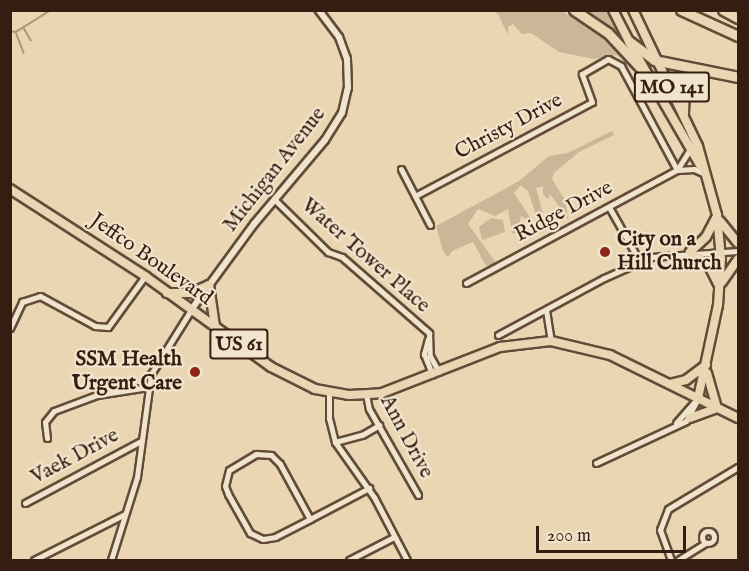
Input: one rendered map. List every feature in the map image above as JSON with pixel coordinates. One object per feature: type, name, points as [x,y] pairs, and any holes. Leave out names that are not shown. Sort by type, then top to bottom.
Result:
[{"type":"highway","points":[[574,10],[608,33],[648,76]]},
{"type":"highway","points":[[681,10],[738,36]]},
{"type":"highway","points":[[723,10],[738,18]]},
{"type":"highway","points":[[629,41],[645,56],[660,61],[738,77]]},
{"type":"highway","points":[[683,113],[682,95],[688,80],[710,72]]},
{"type":"main road","name":"MO 141","points":[[613,10],[689,151],[704,171]]},
{"type":"main road","name":"MO 141","points":[[633,10],[660,61],[683,113],[717,215],[721,251],[719,288],[698,398]]},
{"type":"main road","name":"Jeffco Boulevard","points":[[10,189],[145,276],[284,375],[329,392],[366,394],[401,388],[509,344],[552,340],[610,355],[738,418]]},
{"type":"main road","points":[[717,215],[738,243]]},
{"type":"main road","points":[[717,215],[710,233],[690,252],[708,264],[719,288]]},
{"type":"main road","points":[[719,288],[738,259]]},
{"type":"main road","points":[[167,293],[191,293],[209,285],[216,327]]},
{"type":"main road","points":[[670,384],[686,380],[706,365],[717,408],[690,418]]},
{"type":"street","name":"Michigan Avenue","points":[[192,310],[274,199],[325,140],[346,101],[349,73],[343,46],[319,10]]},
{"type":"street","name":"Christy Drive","points":[[415,196],[592,102],[582,74],[605,60],[619,63],[677,170]]},
{"type":"street","name":"Ridge Drive","points":[[466,283],[677,170],[689,151]]},
{"type":"street","points":[[401,169],[430,225]]},
{"type":"street","points":[[677,170],[704,171]]},
{"type":"street","name":"Water Tower Place","points":[[274,199],[328,252],[342,257],[429,333],[430,356],[436,373]]},
{"type":"street","points":[[609,207],[640,262]]},
{"type":"street","points":[[498,335],[640,262],[662,254],[738,251]]},
{"type":"street","points":[[10,328],[22,302],[40,296],[95,327],[108,327],[145,276]]},
{"type":"street","points":[[111,561],[137,477],[148,387],[155,364],[192,310]]},
{"type":"street","points":[[546,310],[552,340]]},
{"type":"street","points":[[47,438],[45,422],[54,411],[97,395],[148,387]]},
{"type":"street","points":[[329,392],[329,418],[335,442],[369,488],[407,561]]},
{"type":"street","name":"Ann Drive","points":[[366,394],[368,406],[418,495]]},
{"type":"street","points":[[596,463],[690,418],[698,398]]},
{"type":"street","points":[[676,423],[698,398]]},
{"type":"street","points":[[335,442],[362,435],[379,425]]},
{"type":"street","name":"Vaek Drive","points":[[25,503],[141,441]]},
{"type":"street","points":[[310,519],[280,464],[271,455],[256,454],[229,470],[225,486],[228,494],[253,536],[268,539],[310,519],[369,488]]},
{"type":"street","points":[[671,561],[660,530],[668,509],[738,466]]},
{"type":"street","points":[[34,561],[125,514]]},
{"type":"street","points":[[349,561],[394,537]]},
{"type":"street","points":[[678,561],[705,543]]},
{"type":"shaded area","points":[[492,11],[562,11],[612,44],[636,73],[617,55],[594,59],[559,52],[531,33],[522,34],[513,24],[508,27],[508,35],[498,14]]},
{"type":"shaded area","points":[[579,11],[606,11],[624,43],[623,43]]},
{"type":"shaded area","points":[[612,131],[614,135],[579,152],[554,173],[552,179],[565,200],[568,219],[550,194],[548,199],[543,194],[543,186],[536,188],[543,213],[536,215],[528,191],[521,185],[514,193],[531,222],[521,216],[518,234],[512,233],[508,209],[495,216],[478,209],[468,224],[497,264],[486,266],[473,242],[452,251],[448,257],[443,251],[436,226],[519,181],[549,156],[568,153]]},
{"type":"shaded area","points":[[491,218],[503,220],[505,232],[482,240],[479,227]]},
{"type":"waterway","points":[[10,31],[16,32],[51,10]]},
{"type":"waterway","points":[[24,28],[31,40]]},
{"type":"waterway","points":[[16,32],[24,53]]},
{"type":"place","name":"City on a Hill Church","points":[[605,252]]},
{"type":"place","name":"SSM Health Urgent Care","points":[[195,372]]}]
